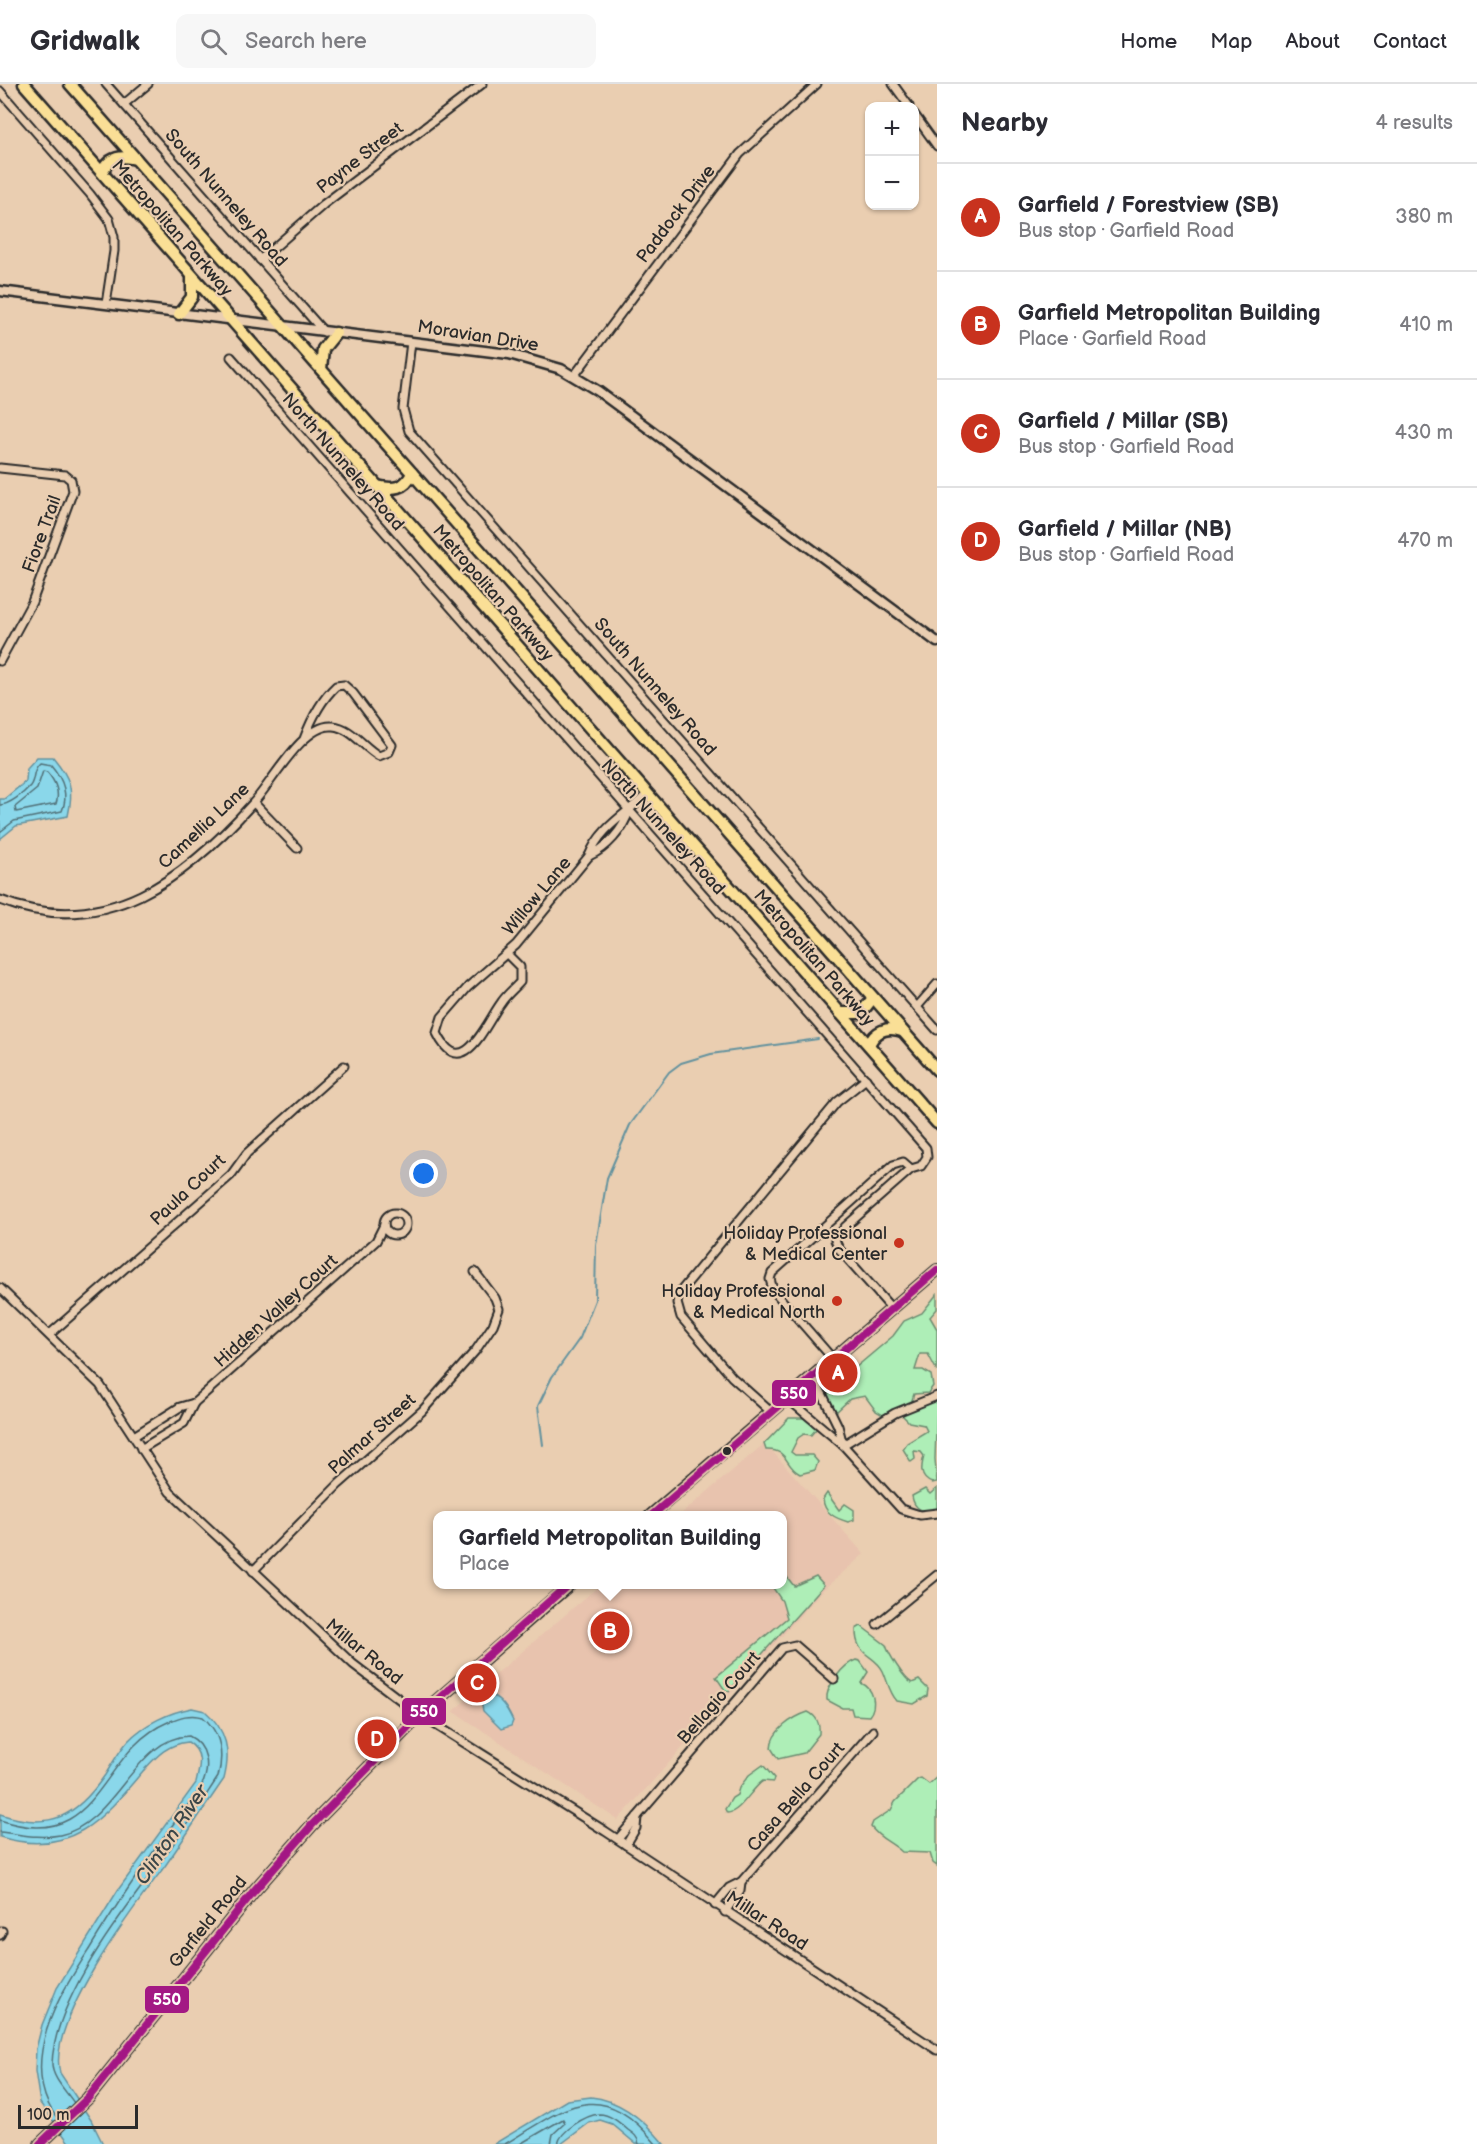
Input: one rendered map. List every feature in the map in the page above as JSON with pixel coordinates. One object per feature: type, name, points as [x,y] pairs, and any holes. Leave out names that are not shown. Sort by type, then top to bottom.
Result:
[{"type":"main road","name":"Metropolitan Parkway","points":[[24,84],[937,1123]]},
{"type":"main road","name":"Metropolitan Parkway","points":[[70,84],[937,1070]]},
{"type":"main road","points":[[102,172],[107,164],[117,157],[136,159]]},
{"type":"main road","points":[[179,314],[190,301],[192,276]]},
{"type":"main road","points":[[321,369],[323,349],[330,332]]},
{"type":"main road","points":[[377,486],[398,488],[412,473]]},
{"type":"main road","points":[[840,1013],[861,1013],[873,998]]},
{"type":"main road","points":[[869,1046],[879,1031],[890,1029],[902,1031]]},
{"type":"main road","points":[[656,1511],[937,1270]]},
{"type":"main road","name":"Garfield Road","points":[[44,2141],[88,2098],[282,1859],[420,1715],[564,1589]]},
{"type":"street","name":"South Nunneley Road","points":[[106,84],[260,260],[330,332]]},
{"type":"street","points":[[124,104],[148,84]]},
{"type":"street","name":"Payne Street","points":[[260,260],[324,204],[482,84]]},
{"type":"street","name":"Paddock Drive","points":[[574,376],[740,154],[817,84]]},
{"type":"street","points":[[893,84],[906,102]]},
{"type":"street","points":[[0,91],[109,219],[114,237],[106,304]]},
{"type":"street","points":[[919,120],[937,146]]},
{"type":"street","name":"Moravian Drive","points":[[0,291],[523,357],[574,376],[732,488],[937,642]]},
{"type":"street","name":"South Nunneley Road","points":[[411,342],[403,409],[409,431],[937,1030]]},
{"type":"street","name":"North Nunneley Road","points":[[231,357],[926,1148],[927,1157],[921,1166],[911,1169],[845,1227],[835,1240],[839,1249],[892,1309]]},
{"type":"street","name":"Fiore Trail","points":[[0,468],[59,474],[71,480],[72,495],[19,631],[0,661]]},
{"type":"street","name":"Camellia Lane","points":[[0,900],[39,910],[76,913],[131,900],[177,875],[254,803],[304,739],[317,729],[334,726],[352,734],[379,756],[389,752],[392,744],[353,693],[344,686],[336,686],[330,692],[310,722],[304,739]]},
{"type":"street","name":"Willow Lane","points":[[507,954],[520,967],[520,982],[501,1002],[480,1039],[469,1049],[456,1053],[449,1050],[437,1033],[442,1017],[468,987],[507,954],[589,856],[594,844],[618,816],[629,811],[648,793]]},
{"type":"street","points":[[254,803],[297,848]]},
{"type":"street","points":[[917,1007],[937,984]]},
{"type":"street","name":"Paula Court","points":[[50,1334],[231,1175],[248,1153],[344,1066]]},
{"type":"street","points":[[771,1412],[732,1377],[681,1317],[677,1303],[680,1292],[837,1102],[866,1079]]},
{"type":"street","points":[[833,1359],[773,1290],[770,1279],[777,1267],[893,1166],[903,1162],[911,1169]]},
{"type":"street","points":[[391,1214],[398,1214],[404,1219],[403,1232],[393,1235],[387,1232],[384,1225],[391,1214]]},
{"type":"street","name":"Hidden Valley Court","points":[[376,1242],[384,1225]]},
{"type":"street","name":"Hidden Valley Court","points":[[141,1449],[184,1423],[195,1402],[376,1242],[393,1235]]},
{"type":"street","name":"Palmar Street","points":[[253,1571],[339,1484],[422,1411],[476,1350],[493,1325],[499,1309],[495,1298],[475,1272]]},
{"type":"street","name":"Millar Road","points":[[0,1288],[100,1385],[170,1492],[341,1654],[420,1715],[618,1839],[725,1912],[937,2050]]},
{"type":"street","points":[[813,1375],[838,1426],[843,1445]]},
{"type":"street","points":[[843,1445],[895,1413],[937,1396]]},
{"type":"street","points":[[787,1398],[843,1445],[901,1509],[920,1515],[937,1513]]},
{"type":"street","name":"Hidden Valley Court","points":[[134,1436],[180,1407],[195,1402]]},
{"type":"street","points":[[158,1422],[166,1435]]},
{"type":"street","points":[[877,1624],[937,1575]]},
{"type":"street","name":"Bellagio Court","points":[[618,1839],[782,1648],[795,1645],[834,1679]]},
{"type":"street","name":"Casa Bella Court","points":[[715,1905],[729,1888],[741,1882],[873,1731]]},
{"type":"street","name":"Bellagio Court","points":[[626,1845],[636,1828],[637,1817]]},
{"type":"street","name":"Casa Bella Court","points":[[725,1912],[740,1890],[741,1882]]},
{"type":"shaded area","points":[[765,1443],[864,1554],[824,1589],[618,1820],[453,1711],[595,1589],[787,1589],[787,1511],[685,1511]]},
{"type":"green space","points":[[937,1294],[937,1309],[930,1317],[937,1329],[937,1371],[928,1354],[920,1354],[915,1370],[923,1370],[931,1375],[933,1386],[928,1393],[914,1394],[912,1400],[918,1403],[932,1400],[937,1403],[935,1459],[937,1482],[932,1483],[923,1475],[924,1456],[921,1452],[914,1451],[915,1459],[911,1462],[903,1449],[907,1443],[927,1431],[924,1425],[909,1422],[900,1413],[886,1417],[876,1411],[865,1396],[850,1399],[836,1412],[821,1402],[836,1384],[893,1336],[904,1321],[922,1313]]},
{"type":"green space","points":[[810,1414],[816,1418],[817,1428],[811,1435],[804,1434],[798,1438],[791,1452],[795,1455],[812,1455],[818,1462],[815,1470],[800,1474],[791,1467],[783,1455],[773,1450],[766,1450],[764,1444],[789,1418],[804,1418]]},
{"type":"green space","points":[[937,1488],[937,1512],[924,1511],[915,1505],[912,1496],[925,1489],[930,1494]]},
{"type":"green space","points":[[827,1493],[839,1510],[845,1504],[854,1510],[854,1520],[848,1522],[835,1517],[828,1511],[823,1499]]},
{"type":"green space","points":[[816,1576],[824,1585],[729,1691],[725,1690],[716,1677],[787,1618],[782,1601],[774,1589],[787,1589],[787,1577],[794,1586]]},
{"type":"green space","points":[[861,1626],[886,1645],[897,1666],[909,1681],[912,1683],[919,1680],[928,1689],[927,1696],[914,1704],[897,1701],[880,1665],[859,1645],[856,1629]]},
{"type":"green space","points":[[856,1660],[860,1661],[868,1672],[861,1683],[869,1689],[873,1697],[872,1712],[869,1716],[853,1715],[851,1708],[842,1708],[827,1700],[829,1689],[836,1677],[846,1666]]},
{"type":"green space","points":[[808,1712],[817,1721],[819,1734],[804,1753],[778,1759],[771,1748],[775,1736],[790,1721]]},
{"type":"green space","points":[[763,1765],[774,1778],[773,1782],[763,1781],[737,1809],[727,1813],[725,1809],[732,1798],[737,1795],[739,1788],[749,1775]]},
{"type":"green space","points":[[937,1777],[937,1866],[933,1863],[930,1853],[902,1852],[878,1835],[871,1827],[873,1822],[891,1810],[895,1802],[918,1779],[921,1778],[929,1784]]},
{"type":"water","points":[[37,757],[53,757],[64,772],[71,791],[68,816],[16,826],[0,839],[0,799],[4,799],[26,781],[27,768]]},
{"type":"water","points":[[493,1696],[507,1710],[513,1721],[511,1726],[501,1729],[483,1711],[482,1705]]},
{"type":"water","name":"Clinton River","points":[[192,1708],[205,1711],[223,1734],[227,1751],[224,1779],[114,1936],[79,1996],[66,2025],[59,2051],[60,2073],[91,2120],[103,2144],[70,2144],[40,2103],[35,2071],[36,2049],[42,2025],[57,1988],[118,1890],[196,1783],[199,1755],[188,1742],[168,1748],[98,1819],[65,1838],[46,1842],[25,1842],[0,1837],[0,1814],[33,1821],[60,1817],[83,1801],[94,1789],[134,1735],[175,1712]]},
{"type":"water","points":[[591,2097],[612,2102],[632,2113],[664,2144],[636,2144],[612,2124],[600,2120],[589,2123],[561,2144],[494,2144],[567,2100]]},
{"type":"waterway","points":[[543,1445],[538,1406],[552,1377],[580,1338],[595,1300],[596,1245],[607,1178],[630,1125],[669,1072],[681,1063],[711,1054],[818,1039]]},
{"type":"transit line","name":"550","points":[[657,1511],[937,1270]]},
{"type":"transit line","name":"550","points":[[40,2144],[88,2098],[253,1892],[312,1825],[420,1715],[563,1589]]},
{"type":"place","name":"Holiday Professional & Medical Center","points":[[899,1243]]},
{"type":"place","name":"Holiday Professional & Medical North","points":[[837,1301]]},
{"type":"place","name":"Garfield / Forestview (SB)","points":[[838,1373]]},
{"type":"place","name":"Garfield Metropolitan Building","points":[[610,1631]]},
{"type":"place","name":"Garfield / Millar (SB)","points":[[477,1683]]},
{"type":"place","name":"Garfield / Millar (NB)","points":[[377,1739]]}]
